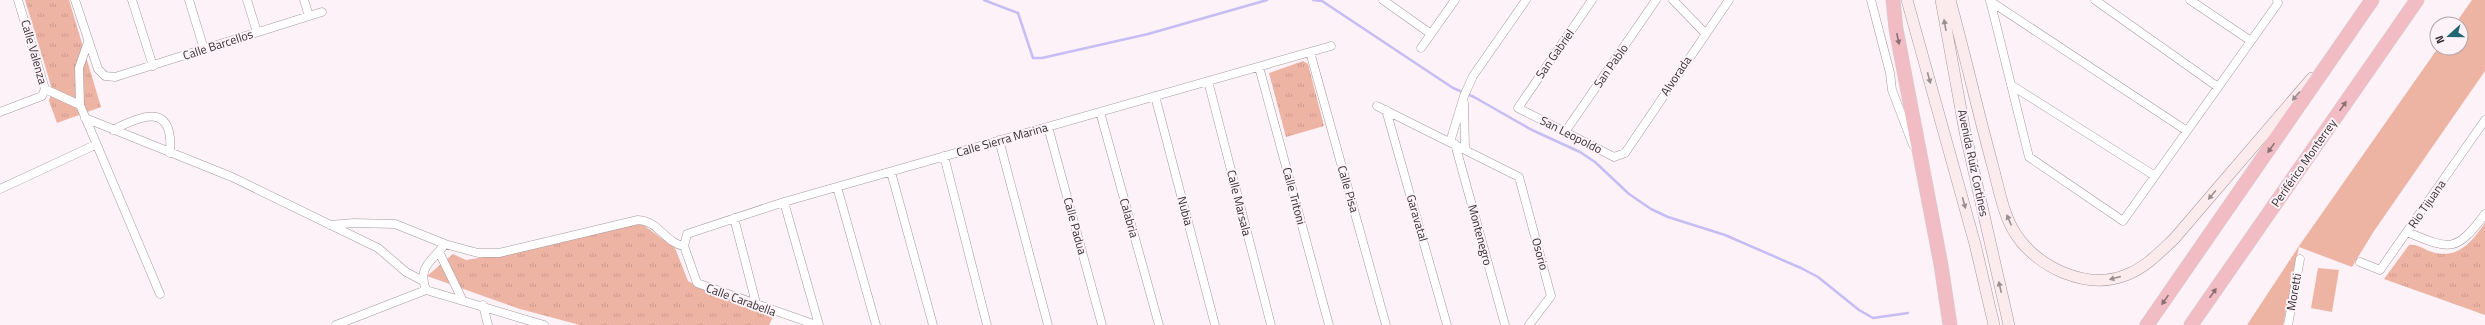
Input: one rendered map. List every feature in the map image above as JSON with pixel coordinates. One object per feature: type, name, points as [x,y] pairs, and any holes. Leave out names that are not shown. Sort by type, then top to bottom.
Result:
[{"type":"highway","points":[[1893,0],[1922,173],[1941,265],[1949,325]]},
{"type":"highway","points":[[2148,325],[2372,0]]},
{"type":"highway","name":"Periférico Monterrey","points":[[2191,325],[2417,0]]},
{"type":"main road","points":[[1907,0],[1975,244],[1994,325]]},
{"type":"main road","name":"Avenida Ruíz Cortines","points":[[1941,0],[1965,132],[2009,325]]},
{"type":"main road","points":[[1950,0],[1998,185],[2007,216],[2015,233],[2028,249],[2048,265],[2084,278],[2107,280],[2126,275],[2150,261],[2174,239],[2348,34]]},
{"type":"street","name":"Calle Valenza","points":[[0,112],[42,96],[45,89],[18,0]]},
{"type":"street","points":[[75,0],[88,42],[80,68],[80,105],[95,145],[160,294]]},
{"type":"street","points":[[132,0],[153,66]]},
{"type":"street","points":[[189,0],[204,49]]},
{"type":"street","points":[[247,0],[257,32]]},
{"type":"street","points":[[304,0],[309,16]]},
{"type":"street","points":[[1383,0],[1431,34]]},
{"type":"street","points":[[1421,48],[1456,0]]},
{"type":"street","points":[[1453,143],[1464,96],[1472,76],[1526,0]]},
{"type":"street","name":"San Gabriel","points":[[1518,108],[1592,0]]},
{"type":"street","name":"San Pablo","points":[[1565,132],[1656,0]]},
{"type":"street","points":[[1673,0],[1705,33]]},
{"type":"street","name":"Alvorada","points":[[1624,153],[1729,0]]},
{"type":"street","points":[[1871,0],[1890,73],[1892,90],[1922,173]]},
{"type":"street","points":[[2094,0],[2218,87]]},
{"type":"street","points":[[2190,0],[2251,41]]},
{"type":"street","points":[[1990,1],[2029,157],[2123,221],[2278,3],[2277,0]]},
{"type":"street","points":[[1990,1],[2187,131]]},
{"type":"street","name":"Calle Barcellos","points":[[88,42],[98,70],[105,76],[115,78],[322,12]]},
{"type":"street","name":"Calle Sierra Marina","points":[[684,246],[684,237],[690,231],[784,202],[1331,46]]},
{"type":"street","name":"Calle Pisa","points":[[1310,52],[1386,325]]},
{"type":"street","name":"Calle Tritoni","points":[[1259,67],[1329,325]]},
{"type":"street","name":"Calle Marsala","points":[[1208,81],[1271,325]]},
{"type":"street","points":[[2011,85],[2156,176]]},
{"type":"street","points":[[45,89],[80,105]]},
{"type":"street","name":"Nubia","points":[[1155,96],[1215,325]]},
{"type":"street","points":[[1378,106],[1465,149],[1464,96]]},
{"type":"street","name":"San Leopoldo","points":[[1518,108],[1614,157],[1624,153]]},
{"type":"street","name":"Garavatal","points":[[1386,110],[1447,325]]},
{"type":"street","name":"Calabria","points":[[1100,112],[1159,325]]},
{"type":"street","points":[[113,130],[133,120],[146,116],[158,117],[166,122],[171,136],[170,153]]},
{"type":"street","points":[[85,118],[170,153],[232,176],[378,248],[406,272],[423,281]]},
{"type":"street","name":"Rio Tijuana","points":[[2360,262],[2380,270],[2485,120]]},
{"type":"street","name":"Calle Padua","points":[[1048,127],[1102,325]]},
{"type":"street","points":[[1000,140],[1048,325]]},
{"type":"street","name":"Montenegro","points":[[1453,143],[1505,325]]},
{"type":"street","points":[[0,189],[95,145]]},
{"type":"street","name":"Osorio","points":[[1465,149],[1519,177],[1551,296],[1529,325]]},
{"type":"street","points":[[944,156],[987,325]]},
{"type":"street","points":[[891,172],[933,325]]},
{"type":"street","points":[[837,187],[876,325]]},
{"type":"street","points":[[784,202],[819,325]]},
{"type":"street","points":[[2407,232],[2435,244],[2449,245],[2468,237],[2485,214]]},
{"type":"street","points":[[734,218],[756,304]]},
{"type":"street","points":[[329,225],[354,223],[395,224],[444,244],[478,253],[499,253],[638,220],[651,223],[673,243],[684,246]]},
{"type":"street","points":[[426,290],[423,281],[423,272],[444,244]]},
{"type":"street","name":"Calle Carabella","points":[[684,246],[693,276],[701,286],[816,325]]},
{"type":"street","points":[[439,252],[462,299]]},
{"type":"street","name":"Moretti","points":[[2288,325],[2300,259]]},
{"type":"street","points":[[336,325],[426,290],[483,305],[544,325]]},
{"type":"street","points":[[483,305],[488,325]]},
{"type":"green space","points":[[25,0],[69,0],[101,107],[57,123],[49,101],[52,89]]},
{"type":"green space","points":[[2472,0],[2485,0],[2485,71],[2374,231],[2352,267],[2299,247],[2283,325],[2247,325],[2299,246],[2432,56],[2469,56],[2469,16],[2461,16]]},
{"type":"green space","points":[[1303,61],[1308,64],[1324,126],[1286,137],[1269,73]]},
{"type":"green space","points":[[635,219],[675,248],[688,281],[773,317],[769,325],[580,325],[520,309],[427,276],[453,254],[466,260],[534,249],[586,236]]},
{"type":"green space","points":[[2485,223],[2485,315],[2384,279],[2409,245],[2439,253],[2448,254],[2455,252],[2469,243]]},
{"type":"green space","points":[[2318,268],[2339,270],[2332,312],[2311,308]]},
{"type":"waterway","points":[[984,0],[1018,13],[1033,58],[1042,58],[1148,34],[1267,0]]},
{"type":"waterway","points":[[1313,0],[1322,1],[1453,88],[1474,97],[1532,130],[1580,152],[1595,162],[1629,194],[1651,209],[1668,217],[1725,235],[1801,268],[1818,277],[1859,310],[1873,318],[1908,313]]}]
